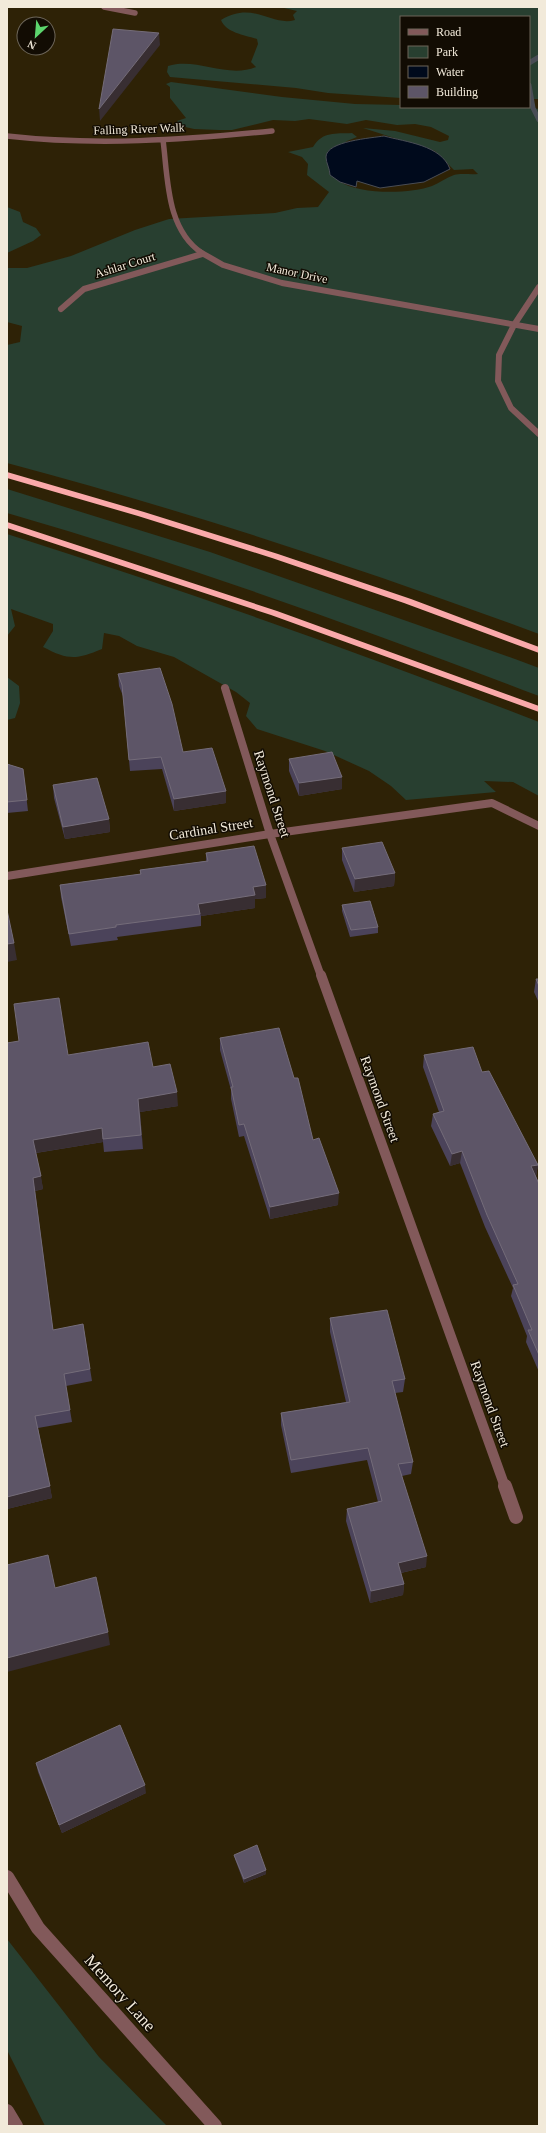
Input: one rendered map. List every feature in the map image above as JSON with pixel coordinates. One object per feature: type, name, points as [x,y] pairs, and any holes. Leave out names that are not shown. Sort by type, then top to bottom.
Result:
[{"type":"highway","points":[[7,475],[88,498],[248,548],[489,630],[539,650]]},
{"type":"highway","points":[[7,524],[249,604],[399,656],[539,709]]},
{"type":"street","points":[[104,7],[134,14]]},
{"type":"street","name":"Falling River Walk","points":[[7,136],[36,140],[86,142],[163,140],[272,131]]},
{"type":"street","name":"Manor Drive","points":[[163,140],[176,222],[184,237],[202,254],[229,267],[275,281],[539,329]]},
{"type":"street","name":"Ashlar Court","points":[[61,309],[84,289],[202,254]]},
{"type":"street","points":[[539,287],[514,325],[499,354],[498,381],[511,408],[539,434]]},
{"type":"street","name":"Raymond Street","points":[[225,688],[270,834],[516,1517]]},
{"type":"street","name":"Cardinal Street","points":[[7,876],[270,834],[492,803],[539,826]]},
{"type":"street","name":"Memory Lane","points":[[7,1877],[38,1928],[215,2126]]},
{"type":"street","points":[[7,2111],[16,2126]]},
{"type":"green space","points":[[280,7],[539,7],[539,99],[530,99],[530,16],[400,16],[400,98],[328,93],[296,88],[170,77],[167,72],[168,66],[179,64],[190,64],[234,71],[256,67],[251,62],[258,44],[257,39],[231,31],[223,24],[221,20],[232,15],[252,13],[287,21],[295,20],[293,15],[297,11]]},
{"type":"green space","points":[[171,82],[282,97],[355,104],[400,105],[400,108],[530,108],[539,109],[539,634],[275,542],[74,481],[7,463],[7,345],[20,342],[22,326],[7,322],[7,268],[27,268],[71,256],[135,230],[169,219],[275,213],[297,208],[318,207],[329,192],[307,175],[308,164],[302,157],[288,152],[313,147],[321,138],[330,134],[352,133],[357,137],[347,141],[326,158],[336,179],[348,186],[359,189],[385,192],[411,191],[432,186],[454,175],[478,174],[473,169],[454,170],[435,151],[363,128],[395,131],[440,142],[448,140],[449,136],[431,127],[415,124],[397,125],[366,120],[347,124],[309,119],[295,121],[273,120],[232,130],[194,129],[181,126],[177,121],[186,118],[170,98],[170,87],[166,84]]},
{"type":"green space","points":[[7,207],[20,212],[23,222],[36,228],[41,235],[33,241],[7,253]]},
{"type":"green space","points":[[7,489],[210,552],[539,668],[539,696],[407,646],[275,599],[141,554],[7,513]]},
{"type":"green space","points":[[7,534],[274,624],[539,722],[539,796],[513,782],[484,781],[496,792],[406,800],[391,786],[369,771],[325,751],[257,729],[246,716],[250,703],[236,692],[174,657],[137,646],[119,636],[104,633],[102,649],[78,657],[59,654],[43,647],[53,631],[53,624],[11,609],[15,626],[7,636]]},
{"type":"green space","points":[[7,677],[19,686],[20,703],[15,718],[7,720]]},
{"type":"green space","points":[[7,1939],[99,2057],[167,2126],[45,2126],[7,2050]]},
{"type":"water","points":[[384,136],[412,143],[431,150],[445,161],[450,169],[424,182],[380,188],[357,181],[356,187],[340,182],[330,175],[326,157],[328,152],[333,147],[350,141]]},
{"type":"building","points":[[113,29],[159,33],[99,109]]},
{"type":"building","points":[[160,668],[172,704],[183,752],[212,748],[226,791],[174,799],[161,757],[129,760],[122,685],[118,674]]},
{"type":"building","points":[[332,752],[342,777],[299,783],[289,759]]},
{"type":"building","points":[[7,764],[23,769],[27,800],[7,802]]},
{"type":"building","points":[[97,778],[109,819],[63,827],[53,785]]},
{"type":"building","points":[[382,842],[395,873],[355,879],[342,848]]},
{"type":"building","points":[[254,846],[266,885],[253,887],[255,895],[198,904],[200,914],[116,925],[116,927],[69,934],[60,885],[141,874],[140,870],[208,861],[206,853]]},
{"type":"building","points":[[370,901],[378,927],[351,930],[342,905]]},
{"type":"building","points":[[7,910],[14,943],[7,944]]},
{"type":"building","points":[[536,979],[539,979],[539,986]]},
{"type":"building","points":[[59,998],[68,1055],[148,1042],[153,1067],[170,1064],[177,1092],[138,1099],[141,1135],[103,1139],[102,1128],[33,1140],[41,1176],[33,1178],[53,1330],[83,1324],[90,1369],[64,1374],[70,1410],[35,1416],[50,1486],[7,1497],[7,1043],[19,1041],[14,1004]]},
{"type":"building","points":[[279,1028],[294,1078],[298,1078],[313,1140],[319,1138],[339,1193],[270,1207],[244,1124],[239,1125],[231,1087],[233,1087],[220,1038]]},
{"type":"building","points":[[473,1047],[482,1072],[489,1071],[538,1165],[531,1166],[539,1184],[539,1355],[528,1330],[532,1330],[513,1285],[518,1284],[487,1215],[462,1151],[452,1154],[433,1114],[444,1111],[424,1055]]},
{"type":"building","points":[[387,1310],[405,1379],[392,1381],[413,1462],[398,1464],[427,1556],[398,1563],[404,1584],[371,1591],[347,1509],[382,1501],[368,1448],[291,1460],[281,1413],[350,1402],[330,1318]]},
{"type":"building","points":[[48,1555],[55,1588],[96,1577],[108,1632],[7,1658],[7,1565]]},
{"type":"building","points":[[120,1725],[145,1785],[59,1825],[36,1763]]},
{"type":"building","points":[[257,1845],[266,1870],[244,1879],[234,1855]]},
{"type":"waterway","points":[[530,62],[539,57]]},
{"type":"waterway","points":[[530,91],[533,108],[539,120]]}]
